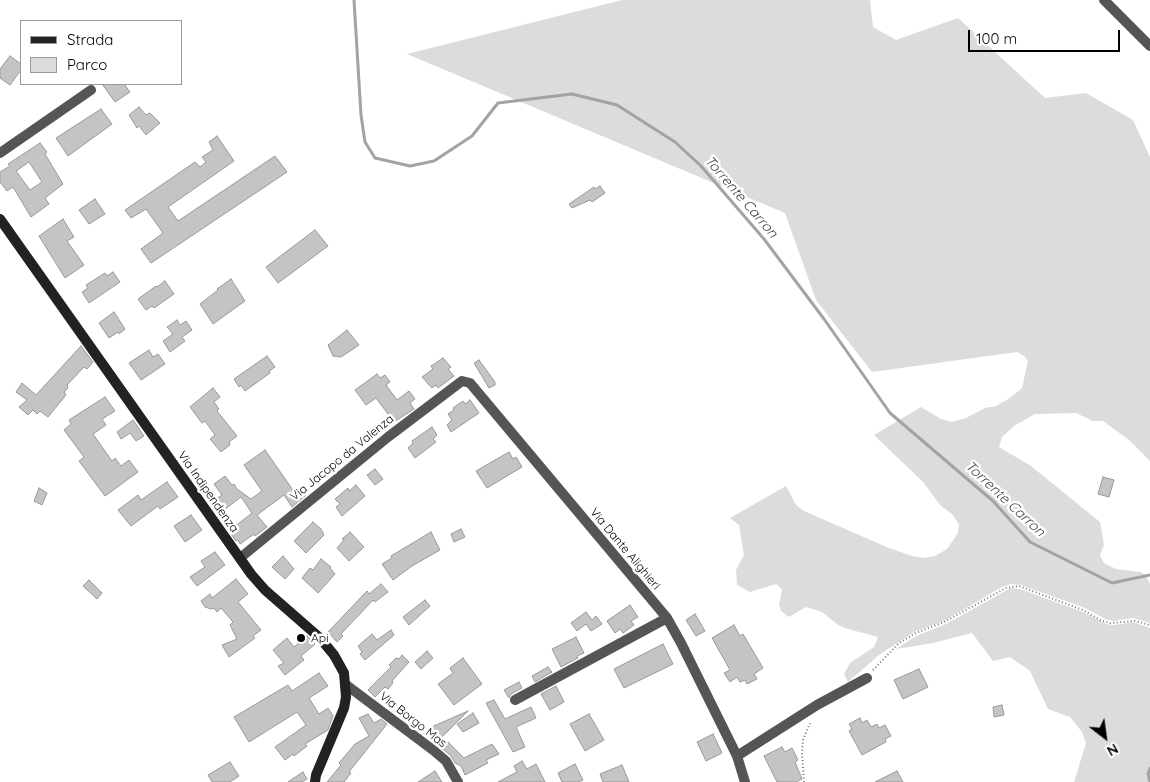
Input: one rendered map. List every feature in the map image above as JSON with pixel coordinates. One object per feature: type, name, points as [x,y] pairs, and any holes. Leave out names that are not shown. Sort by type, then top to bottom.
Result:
[{"type":"main road","name":"Via Indipendenza","points":[[0,219],[240,558],[265,590],[320,638],[334,655],[344,673],[344,708],[316,775],[315,782]]},
{"type":"street","points":[[1104,0],[1150,46]]},
{"type":"street","points":[[0,152],[91,90]]},
{"type":"street","name":"Via Jacopo da Valenza","points":[[240,558],[348,468],[462,381]]},
{"type":"street","name":"Via Dante Alighieri","points":[[462,381],[470,383],[667,618],[739,760],[745,782]]},
{"type":"street","points":[[515,700],[667,618]]},
{"type":"street","points":[[739,760],[817,705],[867,678]]},
{"type":"street","name":"Via Borgo Mas","points":[[345,684],[446,761],[458,782]]},
{"type":"path","points":[[867,678],[899,643],[916,633],[944,622],[1006,588],[1019,586],[1083,610],[1100,620],[1110,623],[1135,621],[1150,625]]},
{"type":"path","points":[[804,782],[802,772],[803,740],[813,717]]},
{"type":"green space","points":[[622,0],[870,0],[873,27],[896,40],[958,18],[1045,98],[1086,93],[1133,120],[1150,157],[1150,461],[1129,440],[1103,421],[1093,421],[1076,413],[1035,414],[1014,426],[1002,437],[999,447],[1031,466],[1100,522],[1104,545],[1100,555],[1104,563],[1116,569],[1141,572],[1146,576],[1150,584],[1150,623],[1133,618],[1114,621],[1107,620],[1085,608],[1021,585],[1011,584],[1002,587],[944,621],[914,632],[879,655],[848,682],[844,674],[850,663],[874,647],[878,637],[838,625],[822,612],[806,607],[789,617],[781,611],[779,605],[782,589],[776,584],[750,592],[737,585],[736,570],[744,555],[739,525],[730,518],[786,486],[796,505],[804,511],[889,548],[924,558],[935,556],[947,549],[958,533],[959,525],[953,515],[940,505],[923,482],[874,435],[921,407],[941,419],[952,422],[966,418],[985,408],[996,406],[1022,388],[1028,361],[1017,352],[872,372],[816,300],[785,213],[407,54]]},
{"type":"green space","points":[[1011,588],[1020,589],[1083,612],[1106,624],[1114,625],[1133,622],[1150,628],[1150,782],[1074,782],[1086,743],[1082,732],[1070,717],[1048,709],[1030,671],[1010,657],[993,661],[972,633],[933,643],[896,649],[916,636],[946,624]]},
{"type":"building","points":[[10,56],[20,63],[20,71],[10,85],[0,78],[0,69]]},
{"type":"building","points":[[103,85],[125,85],[130,92],[115,102]]},
{"type":"building","points":[[139,107],[146,115],[150,113],[160,123],[146,135],[139,126],[137,128],[129,115]]},
{"type":"building","points":[[101,109],[112,124],[68,156],[56,138]]},
{"type":"building","points":[[217,136],[234,161],[168,207],[178,221],[275,156],[287,172],[151,263],[141,249],[163,233],[146,209],[131,218],[125,210],[195,162],[200,167],[206,162],[202,157],[213,150],[209,142]]},
{"type":"building","points":[[40,143],[47,152],[45,154],[63,184],[45,198],[49,204],[31,217],[13,187],[7,191],[0,182],[0,172],[10,166],[8,164]],"holes":[[[29,162],[42,182],[30,190],[16,171]]]},
{"type":"building","points":[[600,186],[605,193],[592,202],[590,200],[572,208],[569,204],[594,187],[595,189]]},
{"type":"building","points":[[95,199],[105,214],[89,224],[79,210]]},
{"type":"building","points":[[63,219],[74,237],[67,241],[84,265],[65,278],[39,236]]},
{"type":"building","points":[[315,230],[328,246],[278,283],[266,267]]},
{"type":"building","points":[[113,272],[120,282],[89,303],[82,292],[88,288],[86,285],[105,273],[107,276]]},
{"type":"building","points":[[231,279],[245,301],[213,324],[200,304]]},
{"type":"building","points":[[165,281],[174,294],[154,308],[152,306],[146,310],[138,299]]},
{"type":"building","points":[[114,312],[125,329],[109,338],[99,323]]},
{"type":"building","points":[[177,320],[180,325],[186,321],[192,330],[182,337],[185,341],[170,352],[163,341],[173,334],[167,327]]},
{"type":"building","points":[[347,330],[359,345],[341,357],[333,356],[328,345]]},
{"type":"building","points":[[81,346],[93,362],[87,369],[84,367],[67,385],[68,388],[64,392],[66,395],[48,417],[40,411],[37,414],[33,410],[28,415],[19,407],[27,400],[16,392],[22,383],[36,395]]},
{"type":"building","points":[[149,350],[153,357],[158,354],[165,364],[141,380],[129,363]]},
{"type":"building","points":[[267,356],[275,367],[269,371],[270,373],[245,391],[241,385],[239,387],[234,379]]},
{"type":"building","points":[[443,358],[451,367],[448,369],[454,376],[438,388],[436,385],[432,388],[422,377],[433,369],[431,366]]},
{"type":"building","points":[[479,360],[495,382],[495,385],[489,388],[474,363]]},
{"type":"building","points":[[377,374],[380,378],[385,375],[390,382],[386,385],[397,400],[409,391],[415,399],[410,403],[414,409],[394,422],[376,398],[366,405],[355,390]]},
{"type":"building","points":[[213,388],[220,397],[214,402],[219,409],[217,411],[237,436],[221,452],[210,439],[215,435],[205,421],[202,423],[190,407]]},
{"type":"building","points":[[105,397],[115,411],[102,419],[106,425],[93,434],[112,461],[115,458],[121,466],[129,460],[138,472],[105,496],[79,461],[84,457],[64,430],[71,424],[69,420]]},
{"type":"building","points":[[470,400],[479,413],[451,432],[447,425],[452,420],[448,414],[463,401],[465,404]]},
{"type":"building","points":[[133,420],[144,436],[136,441],[130,433],[121,439],[117,432]]},
{"type":"building","points":[[432,427],[437,435],[433,439],[436,442],[415,458],[408,448],[413,443],[412,441]]},
{"type":"building","points":[[265,450],[295,493],[302,488],[306,495],[292,507],[284,495],[257,515],[267,527],[240,544],[229,531],[252,513],[241,497],[224,510],[216,499],[222,495],[214,484],[225,476],[232,485],[234,484],[237,489],[251,499],[262,491],[244,465]]},
{"type":"building","points":[[509,452],[513,459],[516,457],[522,467],[487,488],[476,471]]},
{"type":"building","points":[[375,469],[383,479],[375,485],[367,475]]},
{"type":"building","points":[[1103,477],[1114,480],[1109,497],[1098,494]]},
{"type":"building","points":[[167,482],[178,497],[160,509],[158,506],[131,526],[118,510],[138,495],[141,500]]},
{"type":"building","points":[[356,485],[365,496],[342,516],[336,507],[340,504],[335,499],[348,488],[349,491]]},
{"type":"building","points":[[39,488],[47,493],[42,505],[34,501]]},
{"type":"building","points":[[191,515],[202,530],[185,542],[174,526]]},
{"type":"building","points":[[313,522],[321,529],[324,535],[306,553],[294,541]]},
{"type":"building","points":[[461,529],[465,537],[454,542],[451,534]]},
{"type":"building","points":[[350,532],[364,547],[349,561],[337,548],[344,540],[342,539]]},
{"type":"building","points":[[431,532],[440,550],[412,566],[393,580],[382,564],[392,558],[391,556]]},
{"type":"building","points":[[215,552],[225,565],[197,586],[190,577],[205,567],[201,561]]},
{"type":"building","points":[[283,556],[294,569],[285,579],[272,567]]},
{"type":"building","points":[[321,559],[331,567],[335,574],[318,593],[302,578],[310,568],[313,570]]},
{"type":"building","points":[[236,579],[248,594],[238,602],[261,630],[253,636],[255,638],[229,657],[222,645],[237,639],[230,625],[233,622],[221,608],[217,612],[214,608],[205,607],[201,601],[210,594],[212,598]]},
{"type":"building","points":[[89,580],[102,593],[97,599],[83,586]]},
{"type":"building","points":[[381,584],[388,592],[375,602],[373,600],[341,634],[343,636],[337,642],[328,632],[367,591],[369,594]]},
{"type":"building","points":[[425,600],[430,606],[409,625],[403,617]]},
{"type":"building","points":[[630,605],[638,617],[631,621],[634,625],[623,633],[620,629],[615,633],[607,621]]},
{"type":"building","points":[[586,612],[592,620],[596,616],[602,624],[591,631],[586,624],[577,631],[571,623]]},
{"type":"building","points":[[695,614],[705,631],[696,636],[686,620]]},
{"type":"building","points":[[734,625],[740,636],[743,634],[763,668],[754,674],[757,679],[747,684],[745,680],[740,682],[737,677],[730,682],[724,673],[730,670],[712,638]]},
{"type":"building","points":[[391,630],[394,635],[365,660],[360,654],[362,652],[358,646],[372,634],[377,640]]},
{"type":"building","points":[[307,636],[315,644],[301,656],[304,660],[285,675],[278,666],[284,663],[273,650],[287,638],[294,647]]},
{"type":"building","points":[[576,637],[584,653],[561,667],[552,649]]},
{"type":"building","points":[[663,644],[673,664],[624,688],[614,669]]},
{"type":"building","points":[[427,651],[433,658],[421,669],[415,662]]},
{"type":"building","points":[[402,655],[409,662],[392,681],[393,683],[388,689],[385,687],[375,697],[368,690],[391,667],[389,665]]},
{"type":"building","points":[[463,658],[482,684],[454,705],[438,684],[453,673],[450,668]]},
{"type":"building","points":[[548,667],[552,672],[535,682],[532,676]]},
{"type":"building","points":[[919,669],[928,687],[903,699],[894,680]]},
{"type":"building","points":[[319,673],[328,686],[309,698],[319,714],[328,708],[333,716],[328,730],[305,744],[307,746],[294,756],[293,754],[285,760],[275,747],[306,725],[297,712],[249,742],[234,717],[288,685],[292,691]]},
{"type":"building","points":[[519,682],[522,688],[511,694],[509,698],[504,690]]},
{"type":"building","points":[[556,686],[564,702],[550,710],[541,694]]},
{"type":"building","points":[[494,700],[505,719],[531,707],[536,718],[516,727],[525,747],[513,752],[486,703]]},
{"type":"building","points":[[1002,705],[1004,715],[994,717],[993,707]]},
{"type":"building","points":[[468,711],[438,741],[427,729]]},
{"type":"building","points":[[473,713],[479,723],[463,732],[457,724]]},
{"type":"building","points":[[368,714],[374,723],[381,719],[387,724],[349,772],[351,773],[344,782],[327,782],[341,765],[339,763],[355,744],[369,736],[359,718]]},
{"type":"building","points":[[589,714],[604,740],[585,751],[570,724]]},
{"type":"building","points":[[860,718],[862,723],[867,720],[871,727],[877,724],[879,728],[885,725],[891,736],[885,739],[886,742],[862,755],[849,731],[852,729],[849,724]]},
{"type":"building","points":[[713,734],[722,753],[706,761],[697,742]]},
{"type":"building","points":[[448,742],[464,758],[492,744],[499,754],[486,760],[488,763],[465,775],[461,766],[455,763],[451,756],[442,748]]},
{"type":"building","points":[[782,747],[785,752],[792,748],[798,760],[795,762],[802,779],[796,782],[777,782],[764,756]]},
{"type":"building","points":[[522,761],[527,769],[536,764],[545,782],[498,782],[517,772],[514,766]]},
{"type":"building","points":[[230,762],[239,776],[230,782],[212,782],[208,775]]},
{"type":"building","points":[[575,764],[583,780],[578,782],[562,782],[558,773]]},
{"type":"building","points":[[622,765],[629,782],[603,782],[600,774]]},
{"type":"building","points":[[435,771],[442,782],[418,782]]},
{"type":"building","points":[[897,771],[903,782],[875,782]]},
{"type":"building","points":[[303,772],[307,779],[302,782],[288,782]]},
{"type":"waterway","name":"Torrente Carron","points":[[354,0],[361,115],[365,142],[375,158],[410,166],[434,161],[472,136],[498,103],[572,94],[617,105],[675,142],[701,166],[764,239],[824,319],[890,413],[993,501],[1030,542],[1112,583],[1150,575]]},
{"type":"waterway","name":"Torrente Carron","points":[[1150,768],[1148,774],[1150,782]]},
{"type":"place","name":"Api","points":[[301,638]]}]
